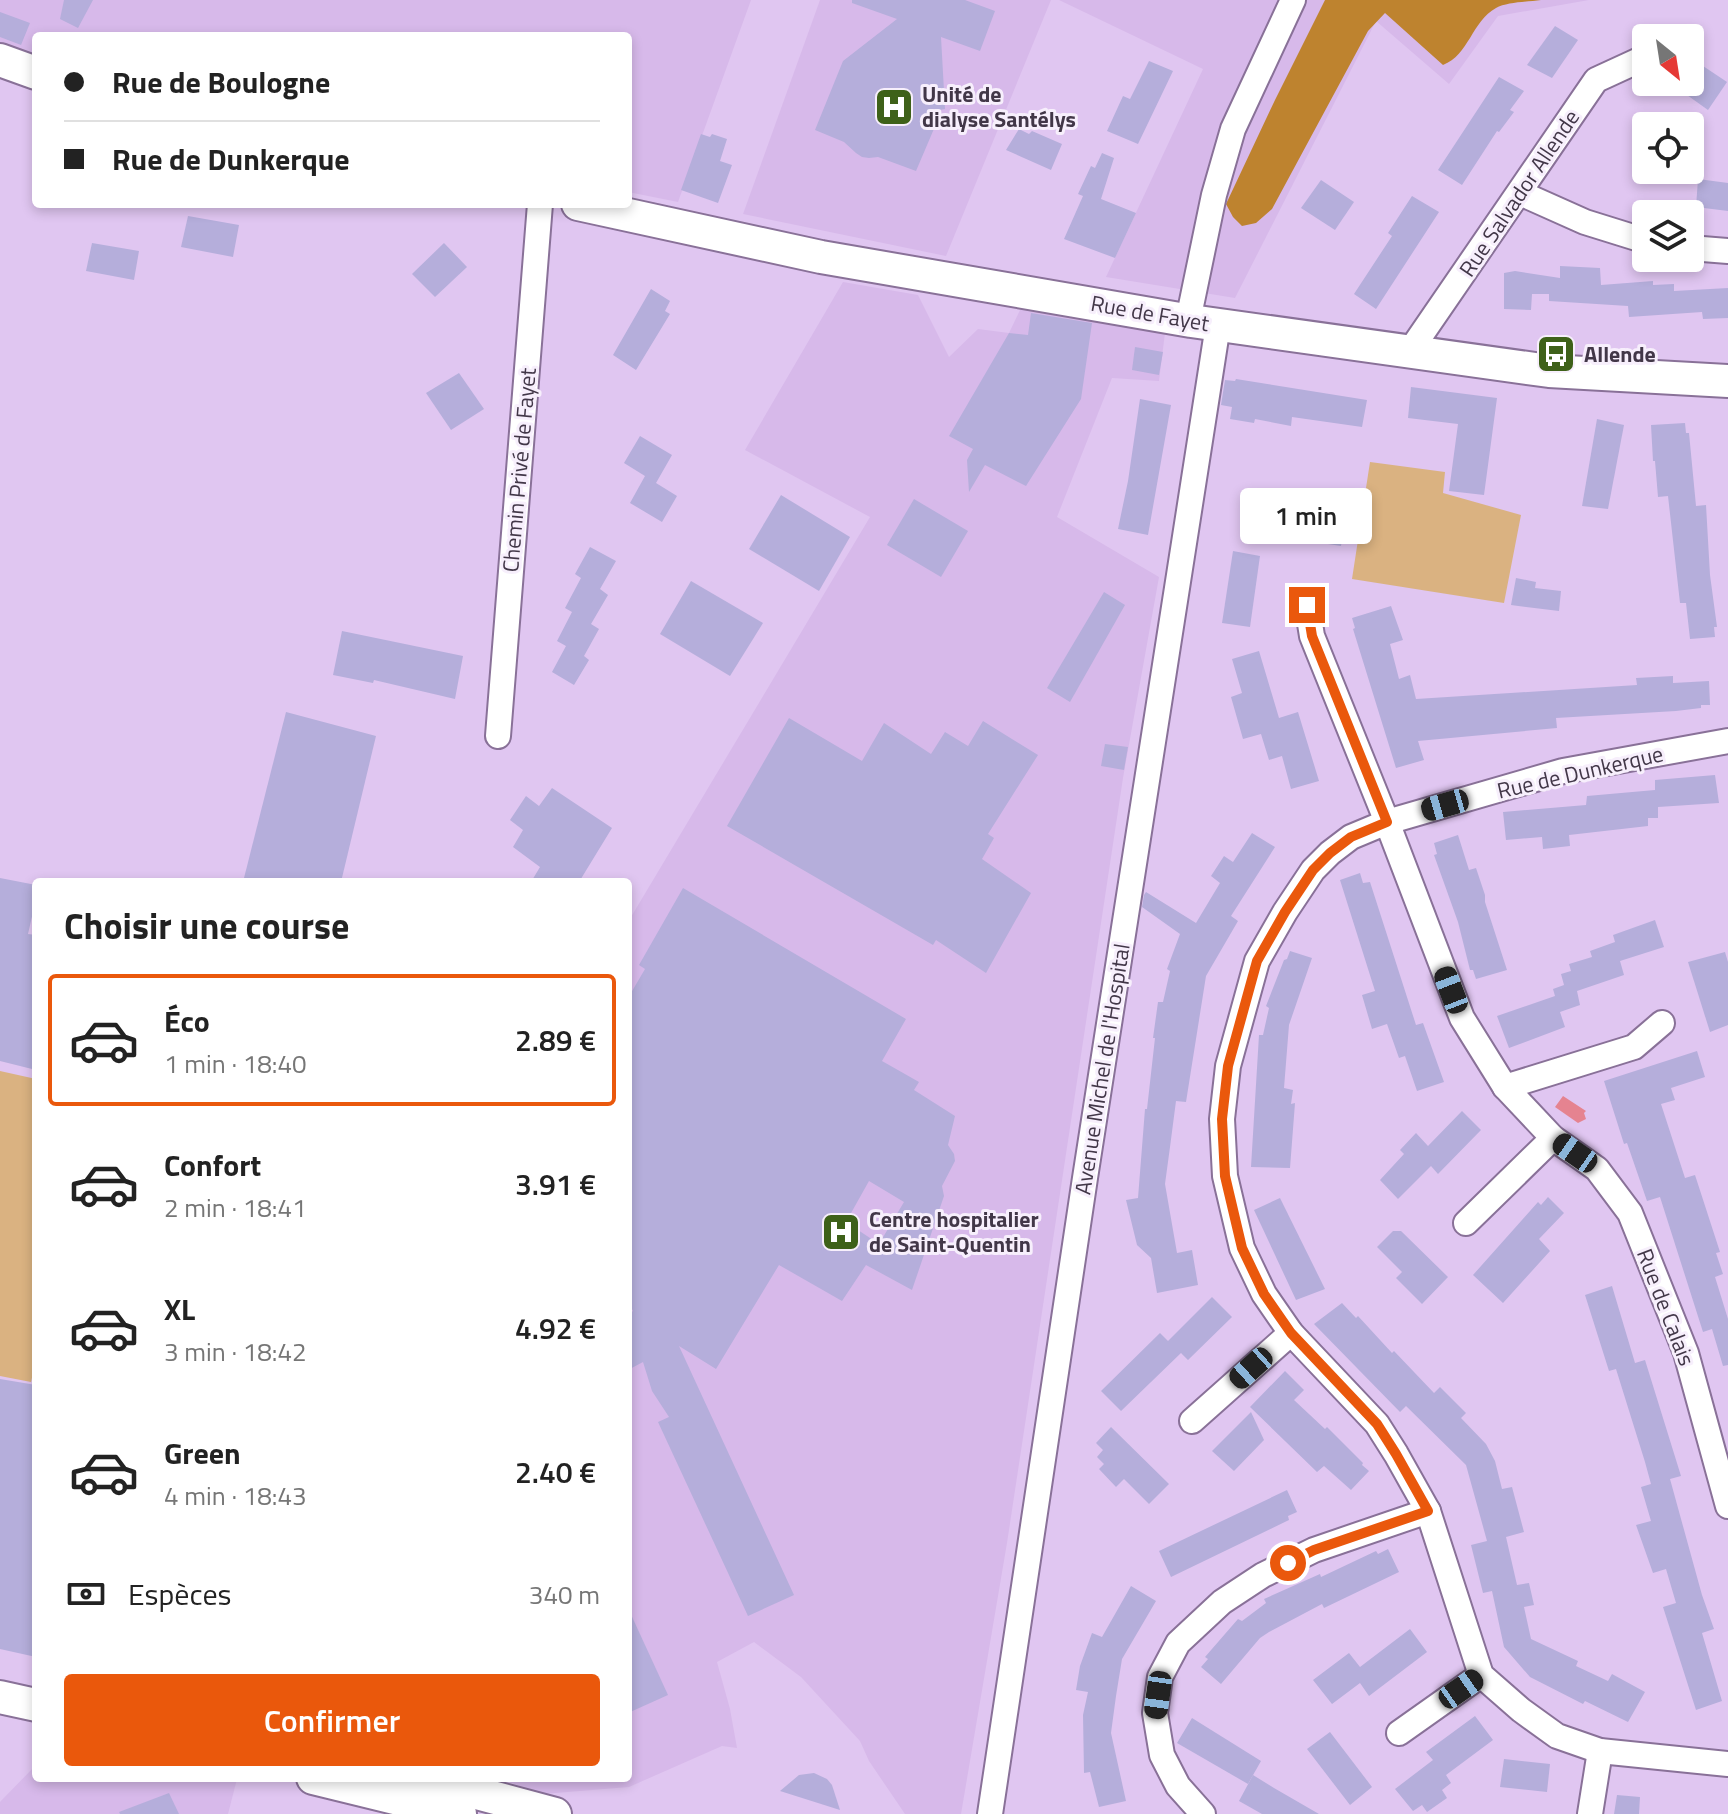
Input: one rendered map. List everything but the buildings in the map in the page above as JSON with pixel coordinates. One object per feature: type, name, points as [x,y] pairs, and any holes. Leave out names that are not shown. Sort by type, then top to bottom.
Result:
[{"type":"main road","points":[[0,60],[32,72]]},
{"type":"main road","name":"Rue de Fayet","points":[[596,208],[821,257],[1204,323],[1549,371],[1728,381]]},
{"type":"main road","points":[[0,1697],[32,1704]]},
{"type":"main road","points":[[329,1782],[460,1814]]},
{"type":"main road","points":[[436,1782],[555,1814]]},
{"type":"street","name":"Avenue Michel de l'Hospital","points":[[990,1814],[1085,1178],[1204,323],[1191,306],[1214,195],[1233,129],[1293,0]]},
{"type":"street","name":"Rue Salvador Allende","points":[[1410,351],[1596,80],[1632,63]]},
{"type":"street","points":[[1520,193],[1585,222],[1632,237]]},
{"type":"street","name":"Chemin Privé de Fayet","points":[[498,736],[540,208]]},
{"type":"street","points":[[1704,249],[1728,251]]},
{"type":"street","points":[[1307,605],[1312,636],[1387,822]]},
{"type":"street","name":"Rue de Dunkerque","points":[[1481,1675],[1428,1511],[1377,1424],[1291,1333],[1264,1294],[1242,1248],[1225,1176],[1222,1119],[1228,1066],[1257,961],[1313,870],[1351,837],[1387,822],[1563,771],[1728,741]]},
{"type":"street","name":"Rue de Calais","points":[[1387,822],[1462,1018],[1505,1087],[1553,1138],[1597,1169],[1630,1213],[1686,1353],[1728,1506]]},
{"type":"street","points":[[1505,1087],[1634,1047],[1662,1023]]},
{"type":"street","points":[[1466,1223],[1553,1138]]},
{"type":"street","points":[[1192,1421],[1291,1333]]},
{"type":"street","points":[[1203,1814],[1178,1786],[1162,1755],[1155,1713],[1160,1677],[1178,1643],[1222,1602],[1263,1575],[1314,1550],[1428,1511]]},
{"type":"street","points":[[1399,1733],[1481,1675],[1557,1736],[1600,1751],[1728,1764]]},
{"type":"street","points":[[1590,1814],[1600,1751]]},
{"type":"shaded area","points":[[0,0],[751,0],[678,202],[632,193],[632,32],[32,32],[32,54],[0,44]]},
{"type":"shaded area","name":"Unité de dialyse Santélys","points":[[820,0],[1051,0],[946,256],[743,214]]},
{"type":"shaded area","points":[[1059,0],[1589,0],[1498,16],[1449,84],[1376,21],[1235,298],[1106,277],[1203,69]]},
{"type":"shaded area","points":[[1325,0],[1541,0],[1496,8],[1481,21],[1459,54],[1443,65],[1385,13],[1368,31],[1272,209],[1256,223],[1242,226],[1226,204]]},
{"type":"shaded area","name":"Centre hospitalier de Saint-Quentin","points":[[843,282],[918,295],[949,357],[978,329],[1009,333],[1021,308],[1165,333],[1159,381],[1112,378],[1057,517],[1159,577],[1123,778],[1007,1543],[961,1814],[905,1814],[869,1761],[860,1741],[801,1677],[754,1642],[717,1662],[737,1748],[722,1746],[629,1787],[543,1794],[508,1782],[632,1782],[632,915],[870,517],[745,450]]},
{"type":"shaded area","points":[[1370,462],[1445,472],[1443,493],[1521,515],[1504,603],[1352,579]]},
{"type":"shaded area","points":[[0,1071],[32,1078],[32,1378],[31,1382],[0,1376]]},
{"type":"shaded area","points":[[1563,1096],[1586,1111],[1586,1119],[1578,1123],[1555,1107]]},
{"type":"shaded area","points":[[32,1769],[32,1782],[236,1782],[228,1814],[0,1814],[0,1802]]},
{"type":"place","name":"Unité de dialyse Santélys","points":[[894,107]]},
{"type":"place","name":"Allende","points":[[1556,354]]},
{"type":"place","name":"Centre hospitalier de Saint-Quentin","points":[[841,1232]]},
{"type":"route","points":[[1288,1563],[1314,1550],[1428,1511],[1377,1424],[1291,1333],[1264,1294],[1242,1248],[1225,1176],[1222,1119],[1228,1066],[1257,961],[1313,870],[1351,837],[1387,822],[1312,636],[1307,605]]}]
